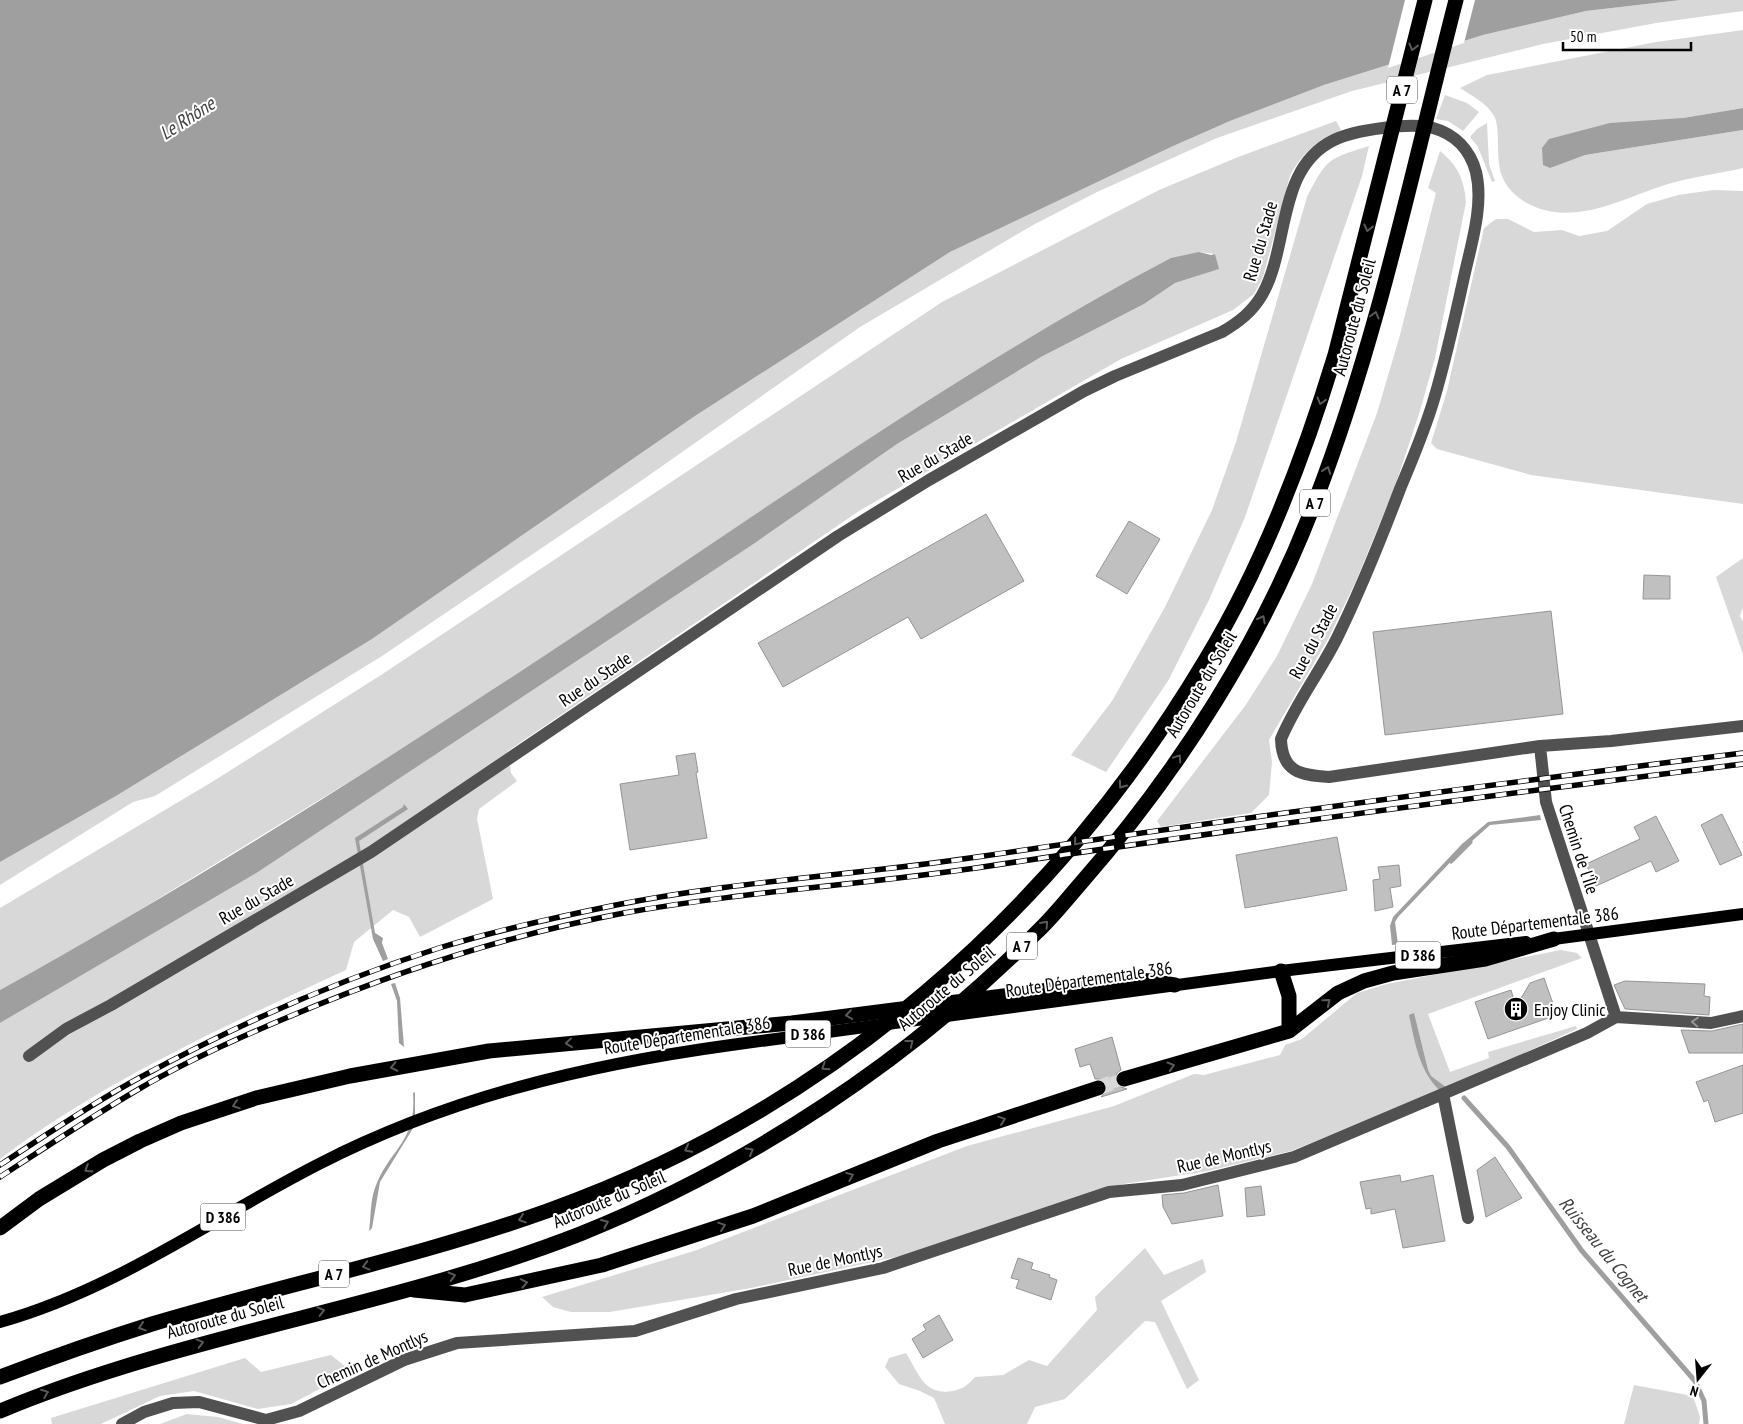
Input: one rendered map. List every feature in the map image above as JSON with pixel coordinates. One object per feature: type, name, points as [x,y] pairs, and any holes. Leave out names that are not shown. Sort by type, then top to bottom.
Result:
[{"type":"highway","name":"Autoroute du Soleil","points":[[0,1377],[150,1325],[408,1254],[549,1210],[664,1162],[761,1109],[806,1080],[908,1007],[974,951],[1037,887],[1108,804],[1161,730],[1208,658],[1264,548],[1290,487],[1318,409],[1352,290],[1425,0]]},
{"type":"highway","name":"Autoroute du Soleil","points":[[0,1411],[71,1384],[163,1354],[405,1290],[539,1249],[675,1192],[796,1124],[872,1072],[913,1041],[985,981],[1040,930],[1104,857],[1151,798],[1233,673],[1290,561],[1316,501],[1362,363],[1456,0]]},
{"type":"highway","points":[[1124,1080],[1289,1032],[1338,993],[1364,981],[1394,973],[1485,959],[1554,939]]},
{"type":"highway","points":[[1281,971],[1289,996],[1289,1032]]},
{"type":"highway","points":[[0,1228],[39,1200],[103,1160],[181,1123],[256,1098],[399,1066],[489,1051],[792,1023],[1125,980],[1135,979],[1175,985]]},
{"type":"highway","points":[[405,1290],[465,1295],[602,1265],[752,1216],[938,1141],[1098,1088]]},
{"type":"main road","name":"Route Départementale 386","points":[[0,1322],[93,1287],[320,1163],[365,1142],[445,1110],[547,1078],[647,1056],[1281,971],[1554,939],[1743,914]]},
{"type":"street","name":"Rue du Stade","points":[[29,1056],[66,1029],[111,1005],[371,852],[838,536],[929,480],[1084,391],[1115,376],[1222,332],[1237,323],[1250,313],[1263,294],[1272,271],[1292,193],[1302,170],[1314,151],[1336,139],[1360,132],[1426,126],[1446,132],[1457,140],[1469,155],[1476,174],[1477,207],[1468,258],[1433,402],[1376,552],[1336,639],[1286,726],[1281,739],[1285,763],[1298,772],[1329,776],[1540,746],[1611,741],[1743,726]]},
{"type":"street","name":"Chemin de l'Île","points":[[1540,746],[1546,802],[1616,1017]]},
{"type":"street","points":[[1616,1017],[1711,1024],[1743,1016]]},
{"type":"street","name":"Rue de Montlys","points":[[700,1308],[883,1268],[1109,1192],[1182,1185],[1294,1157],[1587,1033],[1616,1017]]},
{"type":"street","points":[[1443,1094],[1468,1218]]},
{"type":"street","name":"Chemin de Montlys","points":[[122,1424],[144,1412],[173,1403],[199,1402],[266,1420],[299,1411],[404,1360],[457,1343],[635,1331],[664,1323],[700,1308]]},
{"type":"shaded area","points":[[1681,0],[1743,0],[1743,11],[1656,23],[1543,44],[1352,91],[1217,138],[1097,192],[1033,225],[860,327],[638,483],[382,656],[155,796],[133,802],[0,885],[0,862],[116,796],[372,639],[695,416],[950,252],[1171,147],[1230,121],[1324,85],[1483,35],[1586,11]]},
{"type":"shaded area","points":[[1743,30],[1743,108],[1683,118],[1550,168],[1585,155],[1743,130],[1743,168],[1674,182],[1596,209],[1561,213],[1544,210],[1527,203],[1515,195],[1506,184],[1500,169],[1497,128],[1494,116],[1483,104],[1460,88],[1487,75],[1656,42]]},
{"type":"shaded area","points":[[1445,95],[1467,103],[1479,112],[1463,131],[1448,121],[1436,119]]},
{"type":"shaded area","points":[[1336,121],[1341,130],[1311,148],[1290,176],[1263,277],[1254,294],[1233,310],[1121,359],[859,511],[508,751],[511,773],[517,781],[479,809],[477,819],[493,899],[420,937],[409,917],[393,910],[354,942],[346,970],[212,1033],[124,1079],[40,1130],[0,1159],[0,1023],[258,872],[755,543],[897,444],[1041,357],[1144,304],[1175,283],[1218,269],[1215,254],[1199,252],[796,488],[432,731],[99,935],[0,990],[0,908],[212,782],[381,675],[942,302],[1159,190],[1238,157]]},
{"type":"shaded area","points":[[1487,123],[1489,164],[1495,181],[1492,182],[1478,147],[1470,137],[1477,129]]},
{"type":"shaded area","points":[[1369,146],[1362,176],[1245,517],[1209,600],[1168,681],[1106,772],[1071,755],[1112,701],[1165,607],[1212,510],[1236,442],[1307,197],[1319,174],[1330,162],[1345,154]]},
{"type":"shaded area","points":[[1440,151],[1459,173],[1464,186],[1466,202],[1435,358],[1394,489],[1356,581],[1328,639],[1269,740],[1272,762],[1269,795],[1251,813],[1161,827],[1157,821],[1245,706],[1277,656],[1312,584],[1377,413],[1400,335],[1436,193],[1428,188]]},
{"type":"shaded area","points":[[1714,190],[1743,191],[1743,504],[1531,475],[1437,449],[1431,443],[1447,391],[1484,228],[1496,219],[1508,219],[1534,232],[1562,230],[1579,236],[1607,231],[1647,204],[1678,195]]},
{"type":"shaded area","points":[[1743,558],[1743,607],[1740,616],[1743,622],[1743,654],[1716,577]]},
{"type":"shaded area","points":[[1561,950],[1577,953],[1582,958],[1428,1014],[1450,1072],[1489,1058],[1488,1052],[1576,1026],[1577,1029],[1447,1088],[1291,1151],[1208,1171],[1123,1184],[919,1252],[751,1288],[610,1312],[571,1312],[553,1307],[542,1297],[694,1251],[967,1146],[1114,1106],[1194,1074],[1204,1075],[1280,1055],[1285,1045],[1302,1039],[1357,993],[1387,984]]},
{"type":"shaded area","points":[[1145,1248],[1164,1275],[1203,1259],[1206,1272],[1161,1301],[1199,1380],[1187,1389],[1155,1322],[1145,1321],[1065,1399],[1035,1407],[1027,1424],[945,1424],[934,1398],[899,1384],[885,1367],[889,1358],[906,1353],[924,1382],[929,1387],[943,1392],[963,1388],[975,1377],[1003,1375],[1029,1360],[1047,1366],[1097,1310],[1095,1297]]},
{"type":"shaded area","points":[[331,1355],[352,1372],[291,1404],[258,1409],[194,1391],[160,1396],[101,1424],[52,1424],[51,1418],[245,1358],[261,1372]]},
{"type":"shaded area","points":[[1634,1385],[1693,1396],[1700,1417],[1699,1424],[1624,1424]]},
{"type":"shaded area","points":[[187,1414],[218,1417],[243,1424],[160,1424]]},
{"type":"water","name":"Le Rhône","points":[[0,0],[1681,0],[1586,11],[1483,35],[1324,85],[1230,121],[1171,147],[950,252],[695,416],[372,639],[116,796],[0,862]]},
{"type":"water","points":[[1743,108],[1743,130],[1585,155],[1550,168],[1543,165],[1542,148],[1549,139],[1610,123],[1683,118]]},
{"type":"water","points":[[1199,252],[1215,254],[1219,269],[1175,283],[1144,304],[1041,357],[897,444],[755,543],[258,872],[0,1023],[0,990],[161,898],[320,801],[554,650],[896,421],[1032,336],[1171,258]]},
{"type":"water","points":[[404,804],[408,809],[359,841],[375,933],[383,938],[382,943],[388,959],[383,961],[373,939],[355,838],[403,807]]},
{"type":"water","points":[[1540,815],[1541,820],[1490,825],[1462,850],[1398,917],[1395,922],[1398,944],[1392,945],[1390,926],[1393,917],[1462,844],[1488,822]]},
{"type":"water","points":[[395,983],[400,998],[404,1047],[399,1043],[397,1001],[391,984]]},
{"type":"water","points":[[1414,1013],[1428,1070],[1431,1076],[1447,1088],[1440,1091],[1427,1074],[1419,1056],[1409,1015]]},
{"type":"water","points":[[415,1092],[415,1125],[380,1182],[372,1228],[369,1231],[373,1193],[387,1164],[401,1145],[411,1123],[413,1093]]},
{"type":"pier","points":[[1405,0],[1475,0],[1464,43],[1388,68]]},
{"type":"building","points":[[986,514],[1024,581],[921,639],[908,617],[783,687],[758,643]]},
{"type":"building","points":[[1129,521],[1160,539],[1127,594],[1096,576]]},
{"type":"building","points":[[1644,575],[1670,576],[1670,599],[1643,599]]},
{"type":"building","points":[[1551,611],[1563,714],[1385,735],[1373,632]]},
{"type":"building","points":[[695,753],[698,772],[696,773],[707,838],[630,850],[620,784],[679,775],[676,756]]},
{"type":"building","points":[[1722,814],[1742,855],[1720,865],[1701,825]]},
{"type":"building","points":[[1656,816],[1679,861],[1656,872],[1651,861],[1596,886],[1586,864],[1640,839],[1634,827]]},
{"type":"building","points":[[1337,837],[1347,890],[1245,908],[1236,855]]},
{"type":"building","points":[[1399,865],[1401,886],[1390,888],[1393,907],[1375,911],[1373,880],[1380,879],[1378,867]]},
{"type":"building","name":"Enjoy Clinic","points":[[1544,978],[1557,1015],[1488,1039],[1475,1002],[1511,990],[1516,1007],[1530,983]]},
{"type":"building","points":[[1625,981],[1705,984],[1704,996],[1710,997],[1709,1015],[1625,1009],[1614,985]]},
{"type":"building","points":[[1743,1024],[1743,1053],[1689,1053],[1681,1030],[1712,1031]]},
{"type":"building","points":[[1112,1037],[1121,1070],[1117,1073],[1115,1081],[1118,1086],[1127,1089],[1101,1097],[1107,1090],[1107,1085],[1100,1079],[1095,1079],[1090,1064],[1080,1067],[1075,1049]]},
{"type":"building","points":[[1743,1065],[1743,1113],[1715,1122],[1708,1100],[1704,1102],[1696,1082]]},
{"type":"building","points":[[1495,1157],[1522,1198],[1486,1217],[1477,1170]]},
{"type":"building","points":[[1400,1175],[1401,1182],[1433,1175],[1445,1241],[1403,1248],[1395,1209],[1371,1214],[1371,1208],[1366,1209],[1360,1182]]},
{"type":"building","points":[[1218,1185],[1223,1216],[1172,1224],[1163,1207],[1162,1195],[1184,1193]]},
{"type":"building","points":[[1261,1186],[1265,1215],[1247,1217],[1245,1188]]},
{"type":"building","points":[[1018,1258],[1033,1263],[1031,1269],[1050,1275],[1049,1277],[1057,1280],[1051,1300],[1016,1288],[1019,1280],[1011,1278]]},
{"type":"building","points":[[939,1315],[953,1340],[923,1358],[912,1339],[926,1330],[923,1325]]},
{"type":"waterway","points":[[1451,861],[1470,842]]},
{"type":"waterway","name":"Ruisseau du Cognet","points":[[1464,1098],[1508,1147],[1582,1251],[1695,1381],[1704,1401],[1706,1424]]},
{"type":"tunnel","points":[[1111,1083],[1124,1079]]},
{"type":"tunnel","points":[[1098,1088],[1111,1083]]},
{"type":"railway","points":[[0,1165],[121,1088],[211,1040],[324,990],[400,961],[461,941],[527,924],[616,905],[706,890],[932,863],[1551,777],[1743,753]]},
{"type":"railway","points":[[0,1177],[86,1121],[156,1079],[248,1034],[327,1001],[410,970],[537,932],[624,913],[668,906],[932,874],[1359,813],[1743,764]]},
{"type":"place","name":"Enjoy Clinic","points":[[1516,1009]]}]
